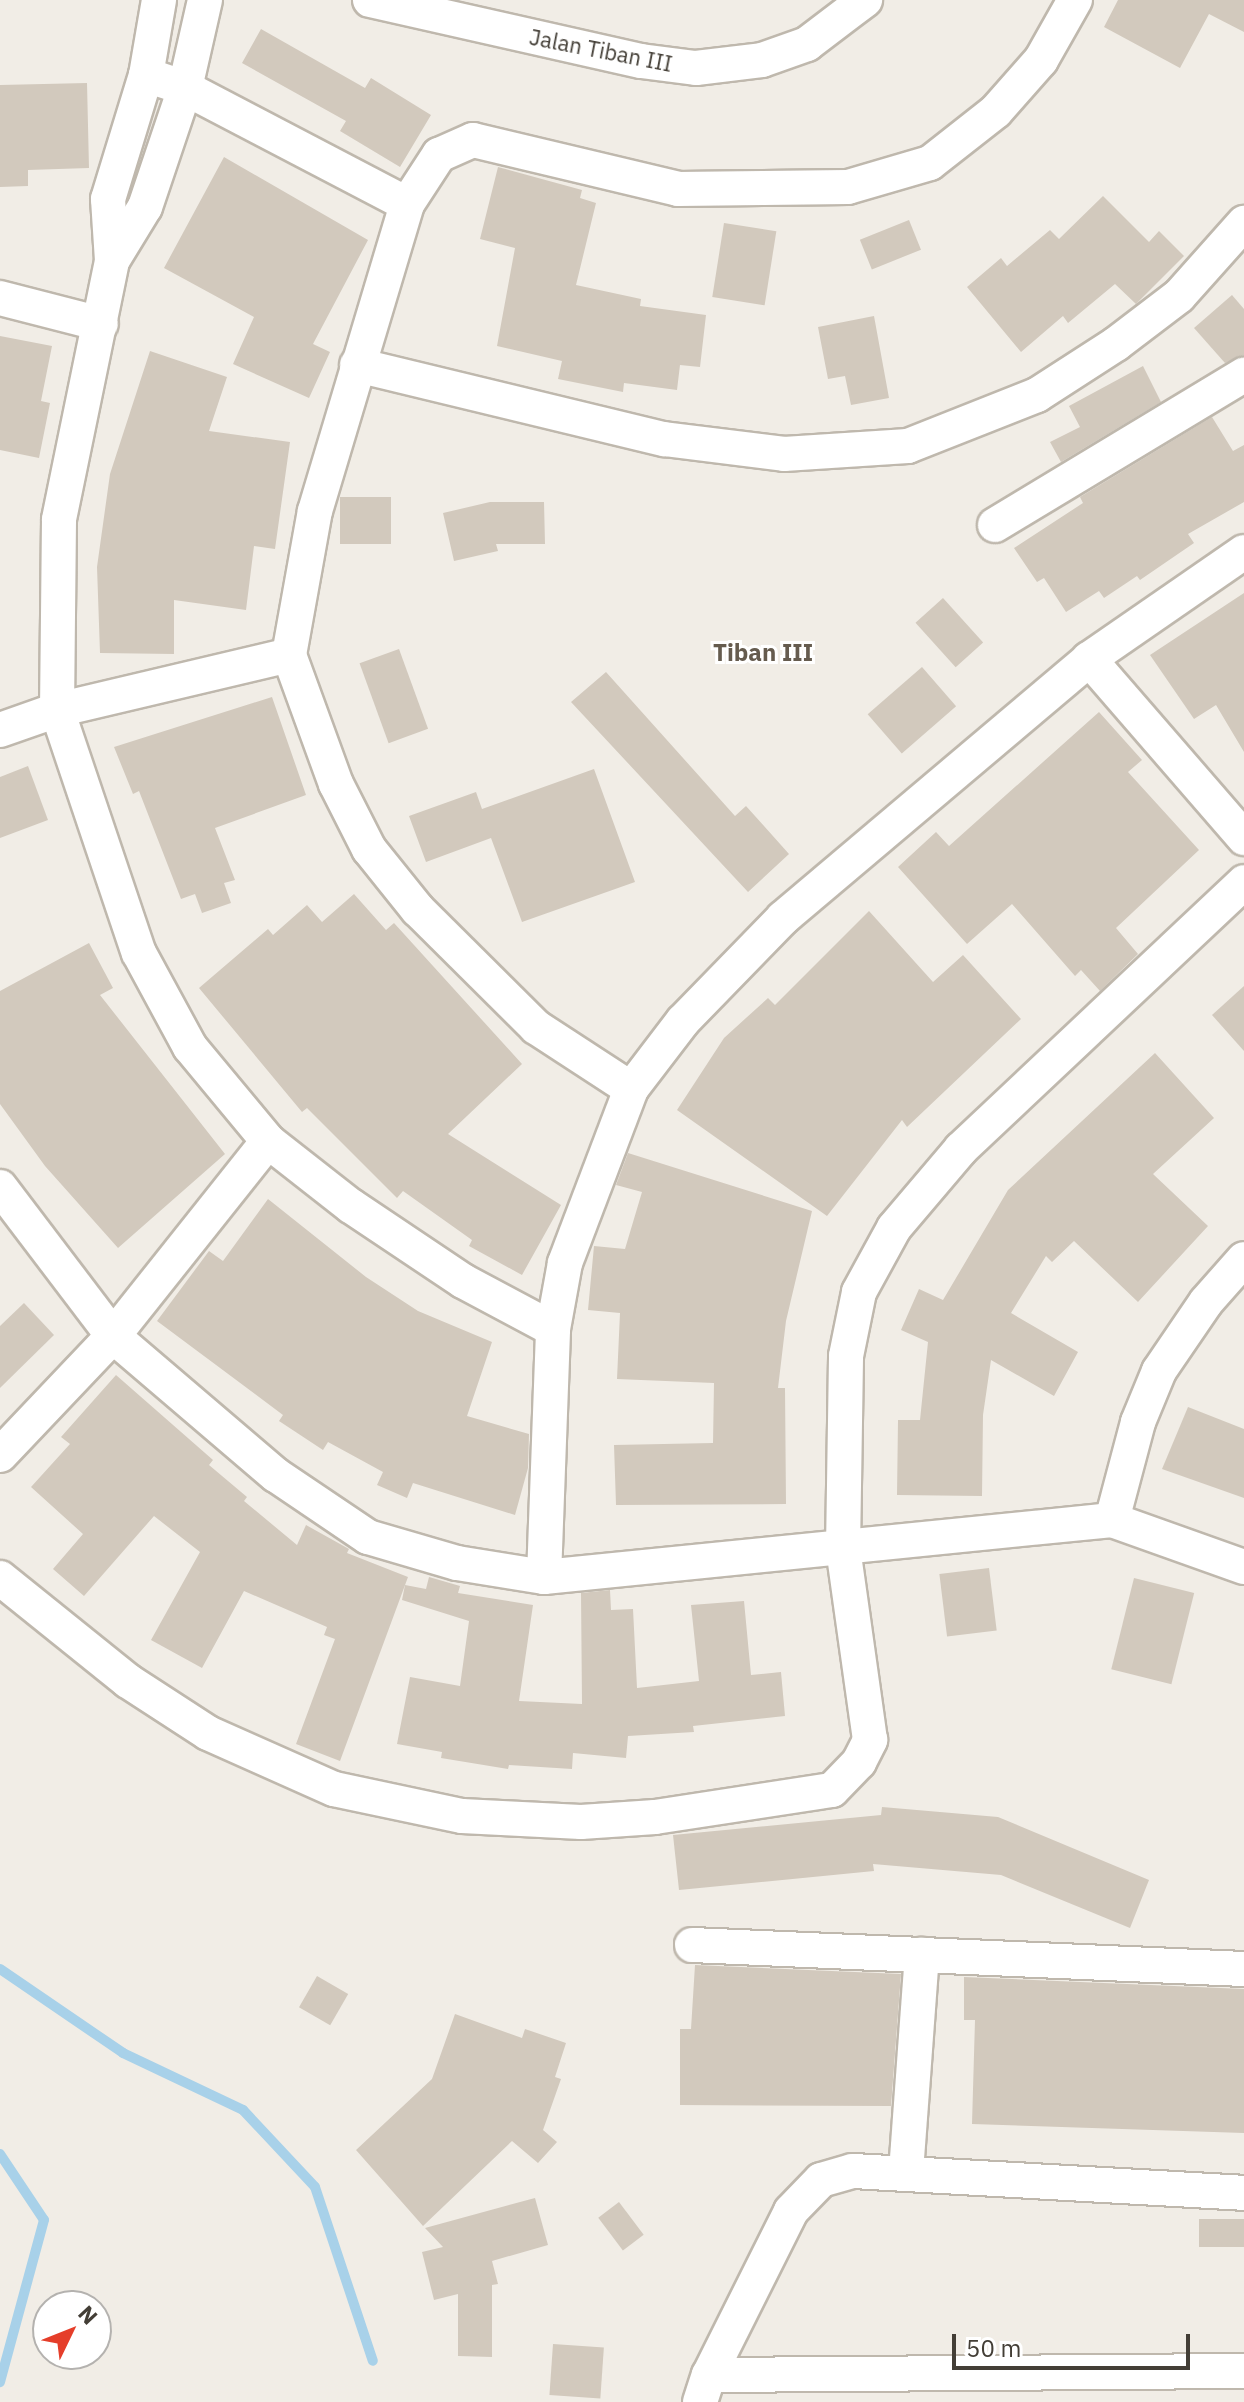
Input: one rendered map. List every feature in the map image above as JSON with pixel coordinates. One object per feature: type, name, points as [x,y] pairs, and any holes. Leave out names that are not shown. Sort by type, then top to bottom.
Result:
[{"type":"street","points":[[159,0],[146,75],[108,199],[112,261],[59,520],[57,710],[118,896],[158,994],[190,1047],[268,1141],[409,1246],[553,1329]]},
{"type":"street","points":[[112,261],[145,207],[185,88],[205,0]]},
{"type":"street","name":"Jalan Tiban III","points":[[370,0],[641,61],[696,68],[762,60],[807,44],[865,0]]},
{"type":"street","points":[[631,1089],[536,1027],[418,910],[369,849],[336,784],[289,655],[315,511],[407,204],[439,155],[473,140],[678,189],[848,187],[917,167],[930,163],[996,111],[1041,60],[1075,0]]},
{"type":"street","points":[[146,75],[185,88],[407,204]]},
{"type":"street","points":[[357,365],[664,439],[784,454],[908,446],[1037,395],[1116,344],[1179,296],[1244,223]]},
{"type":"street","points":[[0,298],[101,324]]},
{"type":"street","points":[[995,525],[1244,375]]},
{"type":"street","points":[[544,1577],[553,1329],[565,1263],[631,1089],[683,1021],[783,918],[1089,659],[1244,552]]},
{"type":"street","points":[[0,730],[57,710],[289,655]]},
{"type":"street","points":[[1089,659],[1244,838]]},
{"type":"street","points":[[0,1578],[128,1681],[208,1733],[271,1764],[334,1789],[462,1816],[581,1822],[811,1796],[832,1790],[845,1779],[870,1740],[843,1549],[850,1321],[881,1249],[961,1149],[1244,882]]},
{"type":"street","points":[[0,1455],[113,1336],[268,1141]]},
{"type":"street","points":[[0,1187],[113,1336],[276,1475],[368,1537],[457,1563],[544,1577],[1112,1520],[1244,1567]]},
{"type":"street","points":[[1112,1520],[1138,1422],[1159,1371],[1206,1302],[1244,1259]]},
{"type":"street","points":[[692,1945],[1244,1969]]},
{"type":"street","points":[[906,2172],[922,1955]]},
{"type":"street","points":[[1244,2193],[906,2172],[853,2171],[821,2180],[807,2191],[791,2211],[705,2389],[1244,2371]]},
{"type":"building","points":[[1118,0],[1244,0],[1244,32],[1209,14],[1180,68],[1104,27]]},
{"type":"building","points":[[261,29],[365,88],[371,78],[431,115],[400,167],[340,131],[346,121],[242,63]]},
{"type":"building","points":[[87,83],[89,168],[28,170],[28,186],[0,187],[0,85]]},
{"type":"building","points":[[224,157],[368,240],[313,344],[330,352],[309,398],[233,364],[254,317],[164,268]]},
{"type":"building","points":[[498,167],[582,190],[580,198],[596,203],[576,285],[641,299],[640,306],[706,315],[700,367],[680,365],[677,390],[624,383],[623,392],[558,379],[562,361],[497,346],[515,248],[480,239]]},
{"type":"building","points":[[1103,196],[1149,242],[1159,231],[1184,256],[1136,304],[1115,284],[1068,323],[1063,316],[1021,352],[967,287],[1001,258],[1007,266],[1050,230],[1059,239]]},
{"type":"building","points":[[909,220],[921,250],[872,270],[860,240]]},
{"type":"building","points":[[724,223],[776,231],[765,305],[712,297]]},
{"type":"building","points":[[1232,295],[1244,309],[1244,355],[1225,363],[1194,328]]},
{"type":"building","points":[[874,316],[889,398],[851,405],[845,376],[828,379],[818,327]]},
{"type":"building","points":[[0,336],[52,346],[41,401],[50,403],[39,458],[0,450]]},
{"type":"building","points":[[150,351],[227,377],[209,431],[290,442],[275,549],[254,546],[246,610],[174,600],[174,654],[100,653],[97,567],[110,474]]},
{"type":"building","points":[[1143,366],[1161,402],[1061,462],[1050,442],[1080,427],[1069,406]]},
{"type":"building","points":[[1212,417],[1233,451],[1244,445],[1244,502],[1188,534],[1194,543],[1140,580],[1137,576],[1104,598],[1099,591],[1066,612],[1044,578],[1037,582],[1014,548],[1083,503],[1080,497]]},
{"type":"building","points":[[340,497],[391,497],[391,544],[340,544]]},
{"type":"building","points":[[490,502],[544,502],[545,544],[496,544],[498,551],[454,561],[443,513]]},
{"type":"building","points":[[1244,593],[1244,752],[1216,705],[1194,719],[1150,655]]},
{"type":"building","points":[[943,598],[983,643],[956,667],[916,623]]},
{"type":"building","points":[[399,649],[428,729],[389,743],[360,663]]},
{"type":"building","points":[[922,667],[956,706],[902,753],[868,714]]},
{"type":"building","points":[[606,672],[735,816],[746,806],[789,854],[748,892],[571,702]]},
{"type":"building","points":[[272,697],[306,795],[215,828],[235,880],[224,883],[231,903],[202,913],[195,894],[181,899],[139,791],[133,794],[114,747]]},
{"type":"building","points":[[1099,712],[1142,760],[1128,772],[1199,850],[1116,928],[1138,954],[1100,991],[1081,970],[1075,976],[1012,904],[967,944],[898,867],[936,832],[949,846]]},
{"type":"building","points":[[28,766],[48,820],[0,838],[0,777]]},
{"type":"building","points":[[594,769],[635,882],[522,922],[491,838],[426,862],[409,816],[476,792],[482,809]]},
{"type":"building","points":[[354,894],[386,930],[394,923],[522,1064],[448,1134],[561,1205],[522,1275],[469,1246],[472,1240],[403,1191],[397,1198],[307,1108],[302,1112],[199,988],[268,929],[273,935],[307,905],[322,922]]},
{"type":"building","points":[[869,911],[933,982],[963,955],[1021,1019],[907,1127],[902,1120],[827,1216],[677,1110],[724,1038],[768,998],[775,1005]]},
{"type":"building","points":[[89,943],[113,988],[100,995],[225,1154],[118,1248],[45,1166],[0,1104],[0,991]]},
{"type":"building","points":[[1244,986],[1244,1051],[1212,1015]]},
{"type":"building","points":[[1155,1053],[1214,1118],[1153,1174],[1208,1226],[1138,1302],[1074,1241],[1052,1262],[1046,1256],[1011,1313],[1078,1352],[1054,1396],[991,1360],[983,1415],[982,1496],[897,1495],[898,1420],[920,1420],[928,1342],[901,1330],[919,1289],[943,1300],[1008,1190]]},
{"type":"building","points":[[628,1153],[812,1211],[786,1321],[778,1388],[785,1388],[786,1504],[616,1505],[614,1445],[713,1443],[714,1383],[617,1379],[620,1313],[588,1310],[594,1246],[625,1249],[642,1192],[616,1185]]},
{"type":"building","points":[[268,1199],[366,1277],[418,1311],[492,1342],[467,1416],[529,1434],[528,1468],[515,1515],[413,1483],[407,1498],[377,1485],[383,1472],[328,1442],[323,1450],[279,1421],[283,1415],[157,1321],[209,1251],[223,1261]]},
{"type":"building","points":[[24,1303],[54,1335],[0,1388],[0,1326]]},
{"type":"building","points":[[116,1375],[213,1460],[209,1465],[247,1497],[244,1501],[297,1545],[306,1525],[349,1549],[347,1553],[408,1577],[340,1761],[296,1744],[335,1639],[324,1635],[327,1627],[244,1591],[202,1668],[151,1640],[200,1552],[154,1516],[84,1596],[53,1569],[83,1534],[31,1487],[70,1444],[61,1437]]},
{"type":"building","points":[[1188,1407],[1244,1429],[1244,1498],[1162,1469]]},
{"type":"building","points":[[989,1568],[997,1631],[947,1637],[939,1574]]},
{"type":"building","points":[[429,1577],[460,1586],[458,1593],[533,1605],[519,1701],[582,1704],[581,1593],[610,1590],[611,1610],[633,1609],[637,1688],[699,1681],[691,1605],[744,1601],[751,1675],[781,1672],[785,1716],[693,1726],[694,1732],[628,1736],[626,1758],[573,1753],[572,1769],[509,1765],[508,1769],[441,1758],[442,1752],[397,1744],[410,1677],[460,1686],[469,1621],[402,1600],[405,1585],[426,1589]]},
{"type":"building","points":[[1134,1578],[1194,1593],[1171,1684],[1111,1669]]},
{"type":"building","points":[[882,1807],[998,1817],[1149,1880],[1130,1928],[1001,1875],[873,1864],[874,1871],[679,1890],[673,1835],[881,1815]]},
{"type":"building","points":[[695,1965],[901,1974],[891,2106],[680,2105],[680,2029],[691,2029]]},
{"type":"building","points":[[317,1976],[348,1994],[330,2025],[299,2007]]},
{"type":"building","points":[[964,1977],[1244,1989],[1244,2133],[972,2124],[975,2020],[964,2020]]},
{"type":"building","points":[[455,2014],[522,2038],[525,2029],[566,2043],[555,2077],[561,2079],[543,2130],[557,2142],[538,2163],[512,2141],[423,2226],[356,2150],[432,2079]]},
{"type":"building","points":[[535,2198],[548,2245],[492,2261],[498,2284],[492,2285],[492,2357],[458,2356],[458,2294],[434,2300],[422,2252],[443,2247],[425,2228]]},
{"type":"building","points":[[619,2202],[644,2235],[623,2250],[598,2218]]},
{"type":"building","points":[[1199,2219],[1244,2219],[1244,2247],[1199,2247]]},
{"type":"building","points":[[553,2344],[604,2348],[600,2398],[549,2395]]},
{"type":"waterway","points":[[0,1969],[123,2053],[243,2110],[315,2187],[373,2361]]},
{"type":"waterway","points":[[0,2154],[44,2220],[0,2382]]},
{"type":"district","name":"Tiban III","points":[[763,653]]}]
